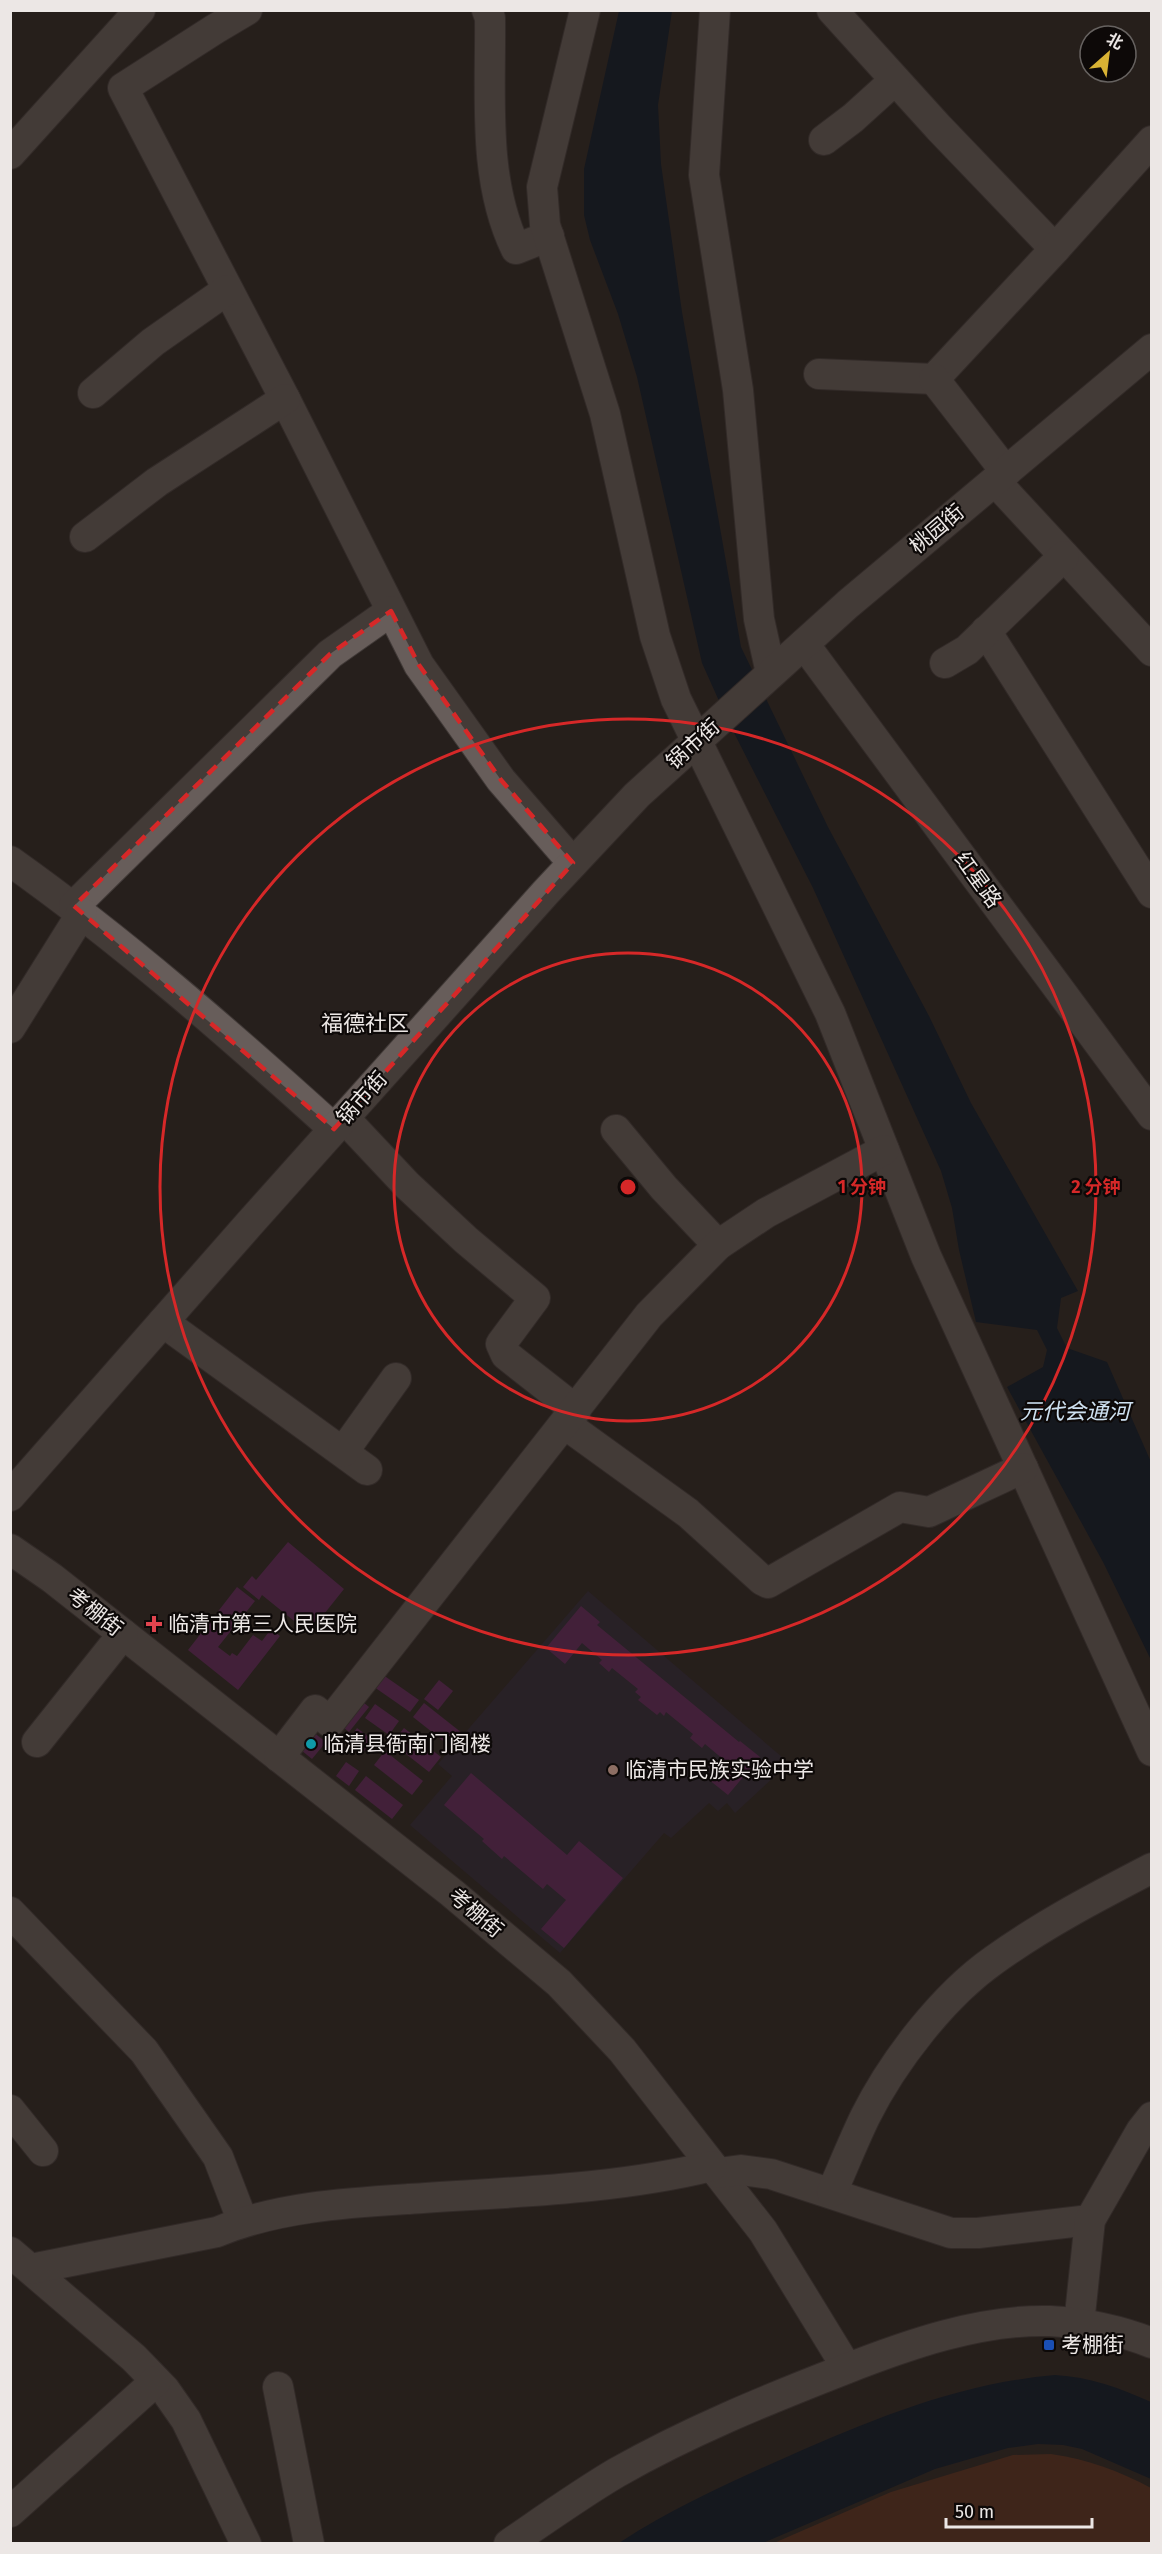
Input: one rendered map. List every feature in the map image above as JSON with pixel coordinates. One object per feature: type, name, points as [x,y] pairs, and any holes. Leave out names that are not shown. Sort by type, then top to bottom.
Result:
[{"type":"street","points":[[10,154],[140,10]]},
{"type":"street","points":[[247,10],[123,88],[285,399],[418,665],[501,780],[573,863]]},
{"type":"street","points":[[487,10],[490,18],[492,144],[496,192],[505,227],[516,249],[549,236]]},
{"type":"street","points":[[585,10],[542,187],[545,225],[605,414],[655,636],[676,699],[830,1013],[926,1256],[1152,1751]]},
{"type":"street","points":[[715,10],[704,175],[738,390],[759,619],[771,673]]},
{"type":"street","points":[[832,10],[895,80],[1056,249]]},
{"type":"street","points":[[824,140],[853,118],[895,80]]},
{"type":"street","points":[[819,374],[934,379],[1056,249],[1152,141]]},
{"type":"street","points":[[93,393],[153,342],[227,290]]},
{"type":"street","name":"桃园街","points":[[726,714],[1000,476],[1152,349]]},
{"type":"street","points":[[934,379],[1000,476],[1064,556],[1152,651]]},
{"type":"street","points":[[85,537],[198,454],[285,399]]},
{"type":"street","points":[[945,663],[968,650],[1064,556]]},
{"type":"street","points":[[10,1028],[78,910],[330,654],[391,610]]},
{"type":"street","points":[[986,631],[1152,893]]},
{"type":"street","name":"红星路","points":[[804,644],[1152,1116]]},
{"type":"street","name":"锅市街","points":[[10,1496],[573,863],[637,795],[726,714]]},
{"type":"street","points":[[10,861],[78,910],[339,1124],[432,1209],[535,1298],[501,1344],[506,1354],[571,1417],[688,1513],[762,1580],[768,1583],[900,1507],[929,1512],[1023,1468]]},
{"type":"street","points":[[616,1130],[664,1188],[718,1245]]},
{"type":"street","points":[[279,1757],[315,1710],[330,1722],[649,1315],[718,1245],[766,1213],[884,1150]]},
{"type":"street","points":[[163,1322],[367,1470]]},
{"type":"street","points":[[342,1452],[396,1378]]},
{"type":"street","name":"考棚街","points":[[10,1549],[123,1634],[452,1893],[559,1983],[622,2050],[763,2231],[847,2368]]},
{"type":"street","points":[[37,1742],[123,1634]]},
{"type":"street","points":[[832,2192],[866,2116],[900,2060],[934,2016],[993,1961],[1065,1914],[1152,1868]]},
{"type":"street","points":[[10,1912],[144,2051],[218,2157],[243,2222]]},
{"type":"street","points":[[10,2110],[43,2151]]},
{"type":"street","points":[[1078,2324],[1090,2220],[1141,2131],[1152,2117]]},
{"type":"street","points":[[21,2261],[217,2232],[243,2222],[338,2204],[561,2188],[715,2170],[741,2170],[771,2174],[832,2192],[951,2233],[978,2233],[1090,2220]]},
{"type":"street","points":[[21,2261],[134,2358],[156,2381],[186,2420],[246,2544]]},
{"type":"street","points":[[509,2544],[615,2474],[666,2447],[778,2395],[937,2337],[1007,2324],[1048,2321],[1091,2325],[1152,2343]]},
{"type":"street","points":[[10,2512],[156,2381]]},
{"type":"street","points":[[278,2387],[309,2544]]},
{"type":"highlighted area","points":[[391,611],[419,665],[501,780],[573,863],[334,1129],[74,906],[330,654]]},
{"type":"shaded area","name":"临清市民族实验中学","points":[[588,1591],[789,1763],[735,1813],[727,1803],[718,1811],[709,1803],[671,1838],[664,1833],[560,1953],[410,1825],[452,1776],[438,1764]]},
{"type":"shaded area","points":[[1051,2454],[1102,2466],[1151,2488],[1151,2543],[774,2543],[891,2492],[1013,2455]]},
{"type":"water","name":"元代会通河","points":[[619,11],[672,11],[658,105],[661,164],[682,312],[741,647],[828,827],[929,1016],[971,1103],[1078,1291],[1061,1298],[1057,1328],[1067,1348],[1107,1362],[1151,1462],[1151,1660],[1103,1562],[1007,1387],[1043,1367],[1047,1350],[1037,1330],[976,1322],[959,1250],[952,1208],[941,1171],[813,888],[728,721],[702,663],[637,377],[618,314],[590,240],[584,215],[584,169]]},
{"type":"water","points":[[1055,2375],[1104,2384],[1151,2402],[1151,2479],[1082,2449],[1063,2445],[1038,2444],[1008,2448],[935,2469],[763,2543],[619,2543],[660,2518],[724,2486],[821,2442],[886,2416],[952,2394],[1020,2379]]},
{"type":"building","points":[[288,1542],[344,1589],[309,1633],[262,1595],[259,1600],[243,1587],[252,1576],[256,1580]]},
{"type":"building","points":[[237,1587],[255,1601],[218,1647],[230,1656],[232,1653],[237,1656],[253,1635],[262,1641],[271,1629],[280,1636],[238,1690],[188,1650]]},
{"type":"building","points":[[581,1606],[600,1622],[597,1625],[760,1757],[728,1795],[708,1779],[724,1760],[705,1744],[702,1748],[690,1738],[693,1734],[666,1712],[664,1716],[660,1712],[657,1715],[638,1700],[641,1697],[635,1692],[638,1689],[612,1668],[609,1672],[599,1663],[602,1660],[582,1643],[565,1664],[546,1648]]},
{"type":"building","points":[[376,1670],[419,1700],[410,1712],[367,1682]]},
{"type":"building","points":[[439,1680],[453,1691],[438,1710],[424,1699]]},
{"type":"building","points":[[358,1698],[369,1707],[349,1732],[338,1723]]},
{"type":"building","points":[[424,1703],[462,1733],[451,1747],[413,1717]]},
{"type":"building","points":[[375,1704],[399,1721],[389,1735],[365,1718]]},
{"type":"building","points":[[357,1728],[373,1740],[362,1754],[347,1742]]},
{"type":"building","points":[[404,1728],[441,1757],[429,1772],[392,1743]]},
{"type":"building","name":"临清县衙南门阁楼","points":[[309,1729],[326,1742],[312,1759],[296,1746]]},
{"type":"building","points":[[385,1751],[423,1781],[412,1795],[374,1765]]},
{"type":"building","points":[[346,1762],[359,1771],[349,1786],[336,1776]]},
{"type":"building","points":[[471,1773],[567,1855],[579,1841],[623,1878],[564,1948],[541,1929],[566,1900],[547,1884],[543,1889],[504,1856],[502,1859],[482,1841],[484,1839],[444,1805]]},
{"type":"building","points":[[366,1776],[403,1805],[392,1819],[355,1790]]},
{"type":"place","name":"临清市第三人民医院","points":[[154,1624]]},
{"type":"place","name":"临清县衙南门阁楼","points":[[311,1744]]},
{"type":"place","name":"临清市民族实验中学","points":[[613,1770]]},
{"type":"place","name":"考棚街","points":[[1049,2345]]},
{"type":"district","name":"福德社区","points":[[365,1023]]}]
